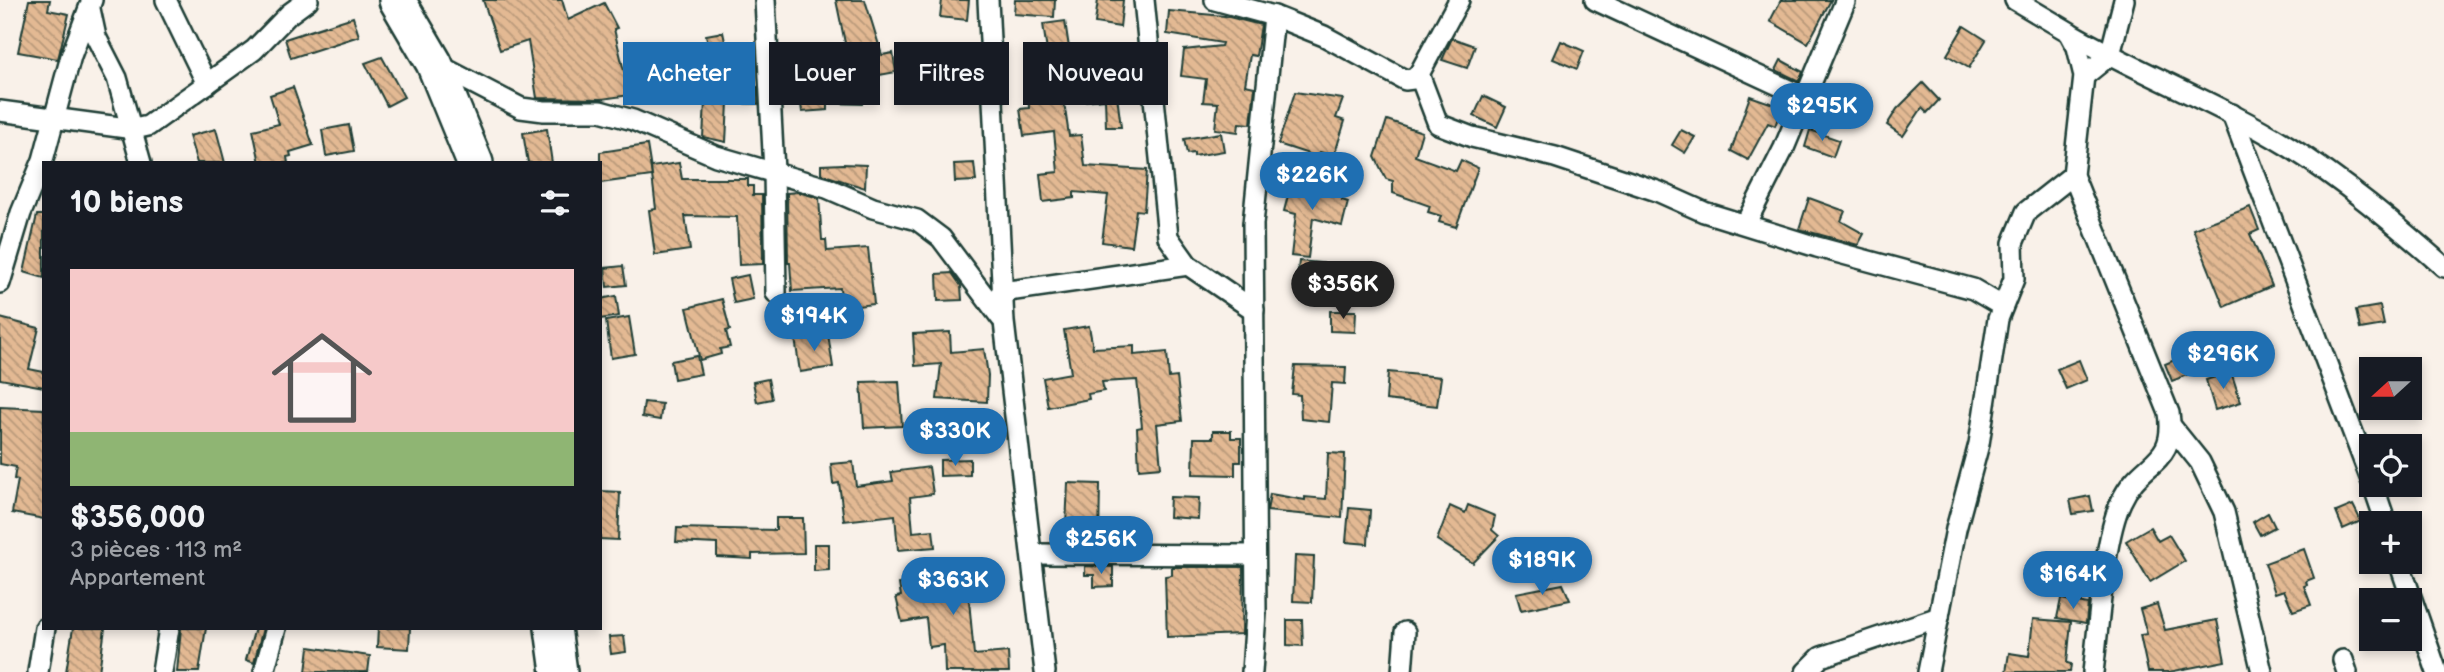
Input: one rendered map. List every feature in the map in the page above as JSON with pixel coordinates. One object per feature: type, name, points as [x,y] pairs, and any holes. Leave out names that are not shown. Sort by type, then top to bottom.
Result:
[{"type":"highway","points":[[397,0],[434,63],[474,161]]},
{"type":"highway","points":[[553,630],[559,672]]},
{"type":"street","points":[[166,0],[207,84]]},
{"type":"street","points":[[0,111],[52,121],[134,129],[162,118],[254,50],[289,14],[308,0]]},
{"type":"street","points":[[765,0],[774,171],[776,293]]},
{"type":"street","points":[[988,0],[997,297],[1004,322],[1034,554],[1045,672]]},
{"type":"street","points":[[1144,0],[1164,221],[1171,244],[1188,265],[1254,310]]},
{"type":"street","points":[[1215,0],[1274,16],[1324,36],[1396,78],[1413,79],[1419,74],[1459,0]]},
{"type":"street","points":[[1595,0],[1806,98]]},
{"type":"street","points":[[2015,0],[2110,55],[2232,114],[2329,173],[2444,267]]},
{"type":"street","points":[[2084,76],[2110,55],[2124,0]]},
{"type":"street","points":[[1746,223],[1806,98],[1845,2]]},
{"type":"street","points":[[43,161],[52,121],[63,93],[71,55],[91,5]]},
{"type":"street","points":[[91,5],[96,37],[117,78],[134,129],[141,161]]},
{"type":"street","points":[[1252,672],[1256,613],[1253,224],[1274,16]]},
{"type":"street","points":[[2069,32],[2082,60],[2084,76],[2073,175],[2169,413],[2172,438],[2166,450],[2139,473],[2120,504],[2109,551],[2093,672]]},
{"type":"street","points":[[434,63],[521,107],[544,111],[600,111],[633,120],[716,156],[774,171],[929,226],[997,297]]},
{"type":"street","points":[[1419,74],[1438,124],[1472,137],[1555,157],[1657,191],[1704,212],[1817,247],[1973,289],[2002,306]]},
{"type":"street","points":[[2232,114],[2359,448]]},
{"type":"street","points":[[0,283],[21,213],[42,162]]},
{"type":"street","points":[[1928,672],[1956,529],[1979,444],[2002,306],[2010,292],[2015,269],[2013,243],[2025,212],[2073,175]]},
{"type":"street","points":[[997,297],[1188,265]]},
{"type":"street","points":[[2171,426],[2200,462],[2224,512],[2262,672]]},
{"type":"street","points":[[1034,554],[1254,555]]},
{"type":"street","points":[[2403,574],[2437,672]]},
{"type":"street","points":[[1806,672],[1827,655],[1939,617]]},
{"type":"street","points":[[38,672],[45,630]]},
{"type":"street","points":[[162,672],[169,630]]},
{"type":"street","points":[[264,672],[275,630]]},
{"type":"street","points":[[1402,672],[1405,632]]},
{"type":"building","points":[[29,0],[50,0],[48,10],[69,14],[58,59],[18,52]]},
{"type":"building","points":[[483,0],[562,0],[568,20],[604,3],[617,28],[614,29],[623,67],[623,96],[602,99],[537,98],[528,41],[500,50]]},
{"type":"building","points":[[836,0],[865,0],[878,42],[845,42]]},
{"type":"building","points":[[942,0],[969,0],[967,20],[940,17]]},
{"type":"building","points":[[1015,0],[1055,0],[1054,17],[1014,14]]},
{"type":"building","points":[[1098,0],[1123,0],[1120,27],[1095,23]]},
{"type":"building","points":[[1781,0],[1831,0],[1808,43],[1770,21]]},
{"type":"building","points":[[1169,11],[1225,16],[1261,25],[1256,56],[1250,55],[1245,85],[1255,87],[1251,124],[1239,123],[1238,132],[1215,129],[1218,103],[1203,102],[1206,79],[1181,76],[1184,50],[1221,46],[1222,43],[1167,34]]},
{"type":"building","points":[[353,17],[359,36],[291,58],[285,39]]},
{"type":"building","points":[[1065,21],[1068,42],[1046,42],[1043,24]]},
{"type":"building","points":[[1964,26],[1986,40],[1969,68],[1947,55]]},
{"type":"building","points":[[723,32],[725,42],[707,42],[706,35]]},
{"type":"building","points":[[1452,38],[1475,46],[1467,68],[1442,60]]},
{"type":"building","points":[[1561,41],[1584,51],[1577,69],[1553,59]]},
{"type":"building","points":[[880,49],[882,55],[893,53],[894,72],[880,75]]},
{"type":"building","points":[[382,57],[404,97],[387,106],[365,63]]},
{"type":"building","points":[[1781,60],[1803,72],[1799,81],[1776,70]]},
{"type":"building","points":[[1923,83],[1939,100],[1927,113],[1922,108],[1903,136],[1887,125],[1897,109]]},
{"type":"building","points":[[293,87],[313,145],[290,152],[288,161],[260,161],[253,130],[279,124],[270,95]]},
{"type":"building","points":[[755,87],[757,87],[758,104],[755,104]]},
{"type":"building","points":[[1295,92],[1343,99],[1336,118],[1345,121],[1334,156],[1320,152],[1318,157],[1278,144]]},
{"type":"building","points":[[1483,96],[1506,107],[1497,127],[1474,116]]},
{"type":"building","points":[[1750,96],[1782,107],[1775,126],[1768,123],[1748,160],[1731,151]]},
{"type":"building","points":[[705,105],[728,105],[726,142],[703,137]]},
{"type":"building","points":[[801,105],[828,105],[828,110],[802,112]]},
{"type":"building","points":[[1029,105],[1064,105],[1069,136],[1081,135],[1085,166],[1147,170],[1144,211],[1136,210],[1131,246],[1102,242],[1108,195],[1074,192],[1074,198],[1043,202],[1040,174],[1058,172],[1054,132],[1024,136],[1020,109],[1029,108]]},
{"type":"building","points":[[1105,105],[1118,105],[1121,127],[1106,127]]},
{"type":"building","points":[[1387,120],[1422,132],[1415,156],[1456,171],[1461,160],[1478,168],[1456,227],[1439,222],[1441,216],[1428,212],[1430,206],[1393,193],[1393,181],[1386,179],[1375,157]]},
{"type":"building","points":[[349,125],[354,151],[326,156],[322,130]]},
{"type":"building","points":[[216,129],[224,161],[196,161],[189,136]]},
{"type":"building","points":[[547,129],[552,161],[528,161],[523,133]]},
{"type":"building","points":[[1681,130],[1695,137],[1685,153],[1672,145]]},
{"type":"building","points":[[1810,130],[1839,140],[1833,157],[1805,147]]},
{"type":"building","points":[[1221,133],[1224,151],[1194,156],[1194,153],[1187,154],[1184,139]]},
{"type":"building","points":[[647,145],[652,176],[602,183],[600,152]]},
{"type":"building","points":[[679,163],[682,179],[748,179],[748,186],[753,186],[753,195],[762,195],[763,264],[739,265],[737,217],[685,216],[690,250],[655,255],[649,210],[656,209],[651,167]]},
{"type":"building","points":[[974,163],[976,181],[955,182],[954,164]]},
{"type":"building","points":[[821,165],[866,165],[865,188],[821,174]]},
{"type":"building","points":[[1292,180],[1344,193],[1342,200],[1348,202],[1342,226],[1313,218],[1308,258],[1291,256],[1296,214],[1284,211]]},
{"type":"building","points":[[798,192],[819,198],[822,240],[826,240],[827,251],[868,248],[874,304],[842,308],[840,288],[792,291],[788,263],[787,193]]},
{"type":"building","points":[[1809,198],[1845,211],[1841,221],[1864,234],[1858,245],[1799,229]]},
{"type":"building","points":[[2250,207],[2259,230],[2250,234],[2272,286],[2224,307],[2193,229]]},
{"type":"building","points":[[37,215],[42,215],[42,277],[24,272]]},
{"type":"building","points":[[1299,261],[1352,266],[1353,263],[1374,268],[1370,286],[1332,277],[1330,291],[1296,287]]},
{"type":"building","points":[[623,266],[626,285],[607,287],[605,268]]},
{"type":"building","points":[[952,273],[961,286],[962,300],[938,301],[937,274]]},
{"type":"building","points":[[748,275],[753,299],[734,303],[729,279]]},
{"type":"building","points":[[616,296],[619,316],[602,319],[602,299]]},
{"type":"building","points":[[722,299],[730,330],[726,331],[730,347],[720,349],[721,354],[700,360],[687,308]]},
{"type":"building","points":[[2380,306],[2384,325],[2360,329],[2356,310]]},
{"type":"building","points":[[1330,311],[1356,311],[1355,332],[1330,331]]},
{"type":"building","points":[[629,317],[635,354],[611,358],[606,321]]},
{"type":"building","points":[[0,318],[39,328],[29,369],[42,372],[42,387],[0,379]]},
{"type":"building","points":[[1089,326],[1093,348],[1134,346],[1134,355],[1167,352],[1169,378],[1177,377],[1182,421],[1157,424],[1161,467],[1139,469],[1137,428],[1142,427],[1137,380],[1102,382],[1104,391],[1088,394],[1089,399],[1048,407],[1043,378],[1071,373],[1064,330]]},
{"type":"building","points":[[950,332],[951,352],[984,349],[988,375],[987,402],[937,399],[941,364],[915,366],[913,334]]},
{"type":"building","points":[[828,334],[833,367],[800,372],[795,338]]},
{"type":"building","points":[[697,356],[701,374],[674,379],[671,361]]},
{"type":"building","points":[[2184,356],[2192,373],[2172,381],[2165,364]]},
{"type":"building","points":[[2079,360],[2087,380],[2066,389],[2057,369]]},
{"type":"building","points":[[1295,366],[1346,367],[1345,384],[1332,383],[1329,422],[1301,419],[1300,395],[1292,394]]},
{"type":"building","points":[[1388,372],[1441,377],[1437,406],[1386,400]]},
{"type":"building","points":[[2231,372],[2241,402],[2215,410],[2206,380]]},
{"type":"building","points":[[768,379],[772,399],[757,402],[753,382]]},
{"type":"building","points":[[899,381],[902,426],[864,428],[861,382]]},
{"type":"building","points":[[644,402],[662,404],[660,420],[642,417]]},
{"type":"building","points":[[0,407],[42,409],[42,519],[12,513],[18,480],[14,479],[16,467],[0,464]]},
{"type":"building","points":[[1213,431],[1231,431],[1231,438],[1241,438],[1241,462],[1235,462],[1235,475],[1193,474],[1194,438],[1213,438]]},
{"type":"building","points":[[1328,453],[1345,454],[1342,518],[1267,511],[1270,494],[1305,500],[1305,497],[1326,499]]},
{"type":"building","points":[[970,459],[970,475],[940,476],[940,460]]},
{"type":"building","points":[[853,462],[856,486],[893,481],[891,472],[929,467],[933,494],[910,497],[913,532],[933,530],[935,547],[898,550],[895,515],[844,521],[839,483],[833,484],[831,464]]},
{"type":"building","points":[[1068,483],[1100,484],[1099,542],[1084,542],[1084,526],[1066,525]]},
{"type":"building","points":[[602,491],[620,492],[618,540],[602,539]]},
{"type":"building","points":[[2090,496],[2093,511],[2073,514],[2070,500]]},
{"type":"building","points":[[1170,497],[1199,498],[1198,519],[1169,517]]},
{"type":"building","points":[[1468,505],[1495,516],[1492,530],[1499,536],[1473,563],[1437,540],[1450,506],[1465,513]]},
{"type":"building","points":[[2353,505],[2359,522],[2343,529],[2336,512]]},
{"type":"building","points":[[1349,508],[1370,510],[1368,544],[1346,542]]},
{"type":"building","points":[[2268,513],[2275,527],[2260,535],[2253,522]]},
{"type":"building","points":[[776,518],[803,518],[804,553],[752,554],[752,559],[717,557],[717,544],[676,542],[677,528],[776,530]]},
{"type":"building","points":[[2150,527],[2158,541],[2169,535],[2185,561],[2150,582],[2126,541]]},
{"type":"building","points":[[814,544],[829,544],[829,570],[814,571]]},
{"type":"building","points":[[2304,549],[2314,578],[2306,581],[2307,585],[2304,586],[2311,605],[2293,611],[2284,590],[2275,593],[2265,563]]},
{"type":"building","points":[[1295,556],[1314,557],[1312,602],[1293,601]]},
{"type":"building","points":[[984,561],[984,567],[997,566],[998,587],[968,589],[974,655],[1008,652],[1009,672],[945,672],[944,645],[929,647],[926,618],[902,622],[896,597],[901,596],[899,584],[917,581],[919,589],[953,583],[951,563]]},
{"type":"building","points":[[1085,566],[1113,567],[1113,586],[1094,587],[1094,575],[1085,575]]},
{"type":"building","points":[[1172,567],[1243,567],[1242,634],[1167,637],[1165,576],[1172,575]]},
{"type":"building","points":[[1563,584],[1570,600],[1521,610],[1516,593]]},
{"type":"building","points":[[2061,599],[2088,604],[2086,623],[2057,618]]},
{"type":"building","points":[[2157,604],[2165,630],[2217,620],[2225,661],[2169,672],[2148,672],[2140,635],[2147,634],[2140,609]]},
{"type":"building","points":[[2033,619],[2071,622],[2067,663],[2071,664],[2070,672],[2006,672],[2009,653],[2029,656]]},
{"type":"building","points":[[1287,620],[1302,620],[1303,646],[1287,645]]},
{"type":"building","points":[[73,630],[105,630],[99,672],[66,672]]},
{"type":"building","points":[[181,630],[206,630],[199,672],[177,672]]},
{"type":"building","points":[[254,630],[262,630],[254,663],[246,660]]},
{"type":"building","points":[[378,630],[410,630],[409,649],[377,647]]},
{"type":"building","points":[[624,636],[626,652],[611,654],[609,637]]},
{"type":"building","points":[[309,647],[370,656],[368,672],[306,672]]}]
